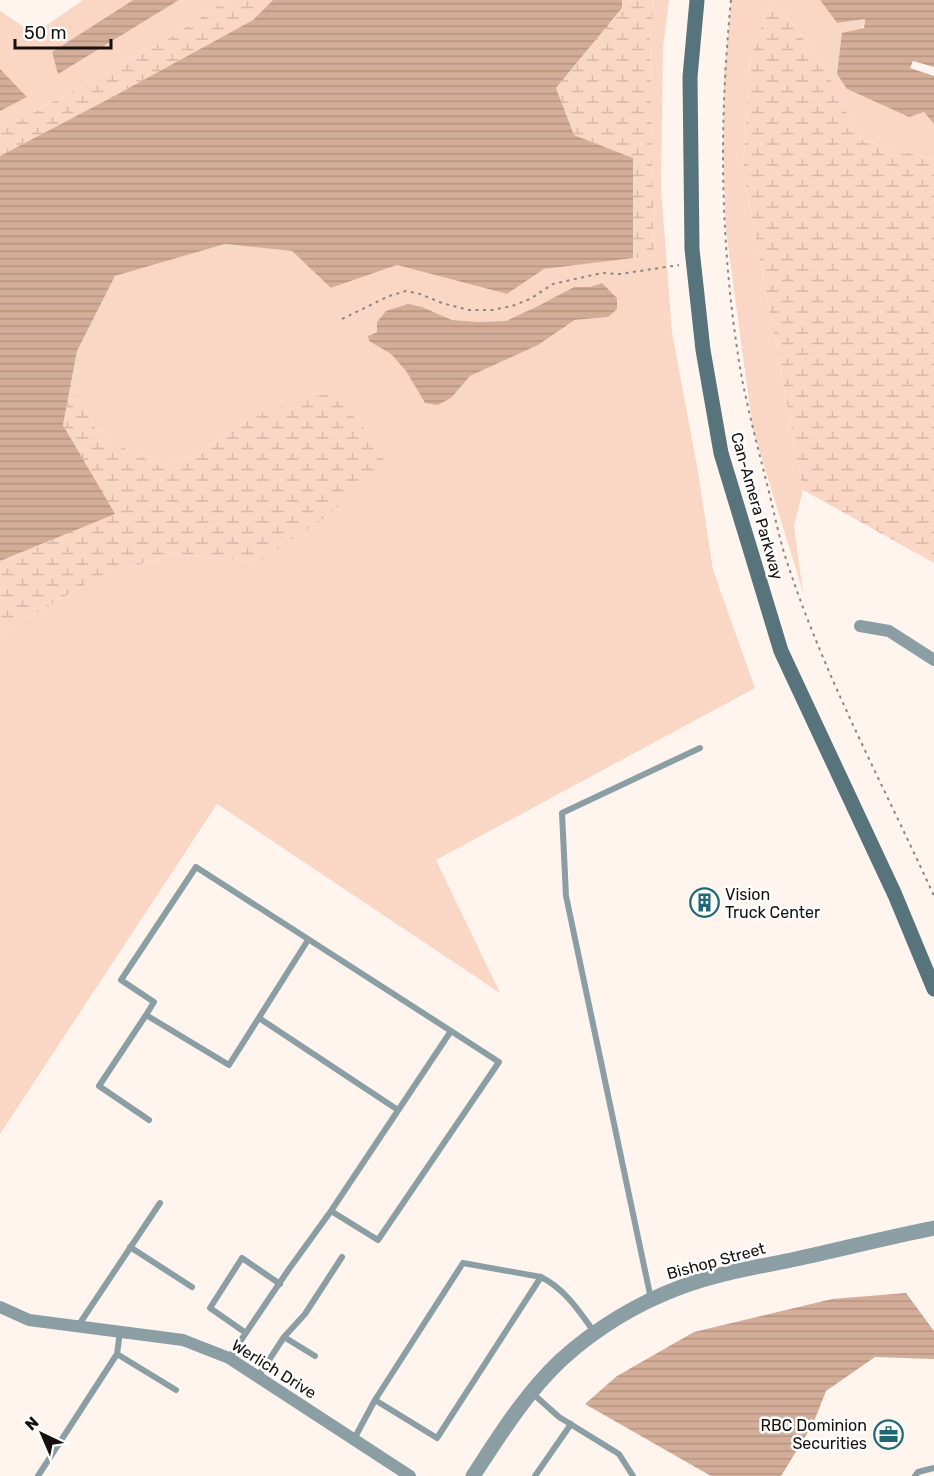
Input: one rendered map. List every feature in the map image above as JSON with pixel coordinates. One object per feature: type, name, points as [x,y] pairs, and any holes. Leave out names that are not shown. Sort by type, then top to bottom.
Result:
[{"type":"main road","name":"Can-Amera Parkway","points":[[697,0],[690,77],[692,249],[703,350],[721,453],[781,651],[895,895],[934,988]]},
{"type":"street","points":[[860,626],[889,631],[934,660]]},
{"type":"street","name":"Bishop Street","points":[[473,1476],[510,1419],[531,1392],[562,1360],[595,1333],[651,1299],[682,1286],[744,1269],[933,1227]]},
{"type":"street","name":"Werlich Drive","points":[[0,1307],[29,1320],[183,1340],[229,1358],[410,1476]]},
{"type":"lane","points":[[651,1299],[566,896],[562,813],[700,748]]},
{"type":"lane","points":[[149,1120],[99,1086],[154,1002],[122,980],[196,867],[499,1062],[378,1240],[331,1211]]},
{"type":"lane","points":[[146,1015],[228,1065],[308,940]]},
{"type":"lane","points":[[259,1018],[398,1110]]},
{"type":"lane","points":[[229,1358],[331,1211],[451,1031]]},
{"type":"lane","points":[[78,1326],[160,1203]]},
{"type":"lane","points":[[130,1247],[192,1287]]},
{"type":"lane","points":[[258,1377],[284,1337],[305,1314],[342,1257]]},
{"type":"lane","points":[[246,1334],[210,1308],[242,1258],[280,1284]]},
{"type":"lane","points":[[353,1440],[375,1400],[463,1263],[541,1277],[549,1281],[569,1298],[595,1333]]},
{"type":"lane","points":[[375,1400],[437,1438],[541,1277]]},
{"type":"lane","points":[[38,1476],[117,1354],[120,1332]]},
{"type":"lane","points":[[284,1337],[315,1356]]},
{"type":"lane","points":[[117,1354],[176,1390]]},
{"type":"lane","points":[[531,1392],[559,1417],[618,1454],[633,1476]]},
{"type":"lane","points":[[535,1476],[571,1424]]},
{"type":"lane","points":[[915,1476],[918,1472],[934,1468]]},
{"type":"path","points":[[731,0],[724,89],[723,156],[726,231],[730,295],[742,377],[753,430],[787,563],[813,633],[849,717],[934,896]]},
{"type":"path","points":[[342,319],[389,296],[406,291],[469,310],[492,310],[530,299],[553,284],[602,273],[620,274],[694,263]]},
{"type":"green space","points":[[83,0],[133,0],[52,52],[58,73],[179,0],[227,0],[166,40],[0,131],[0,111],[27,97],[0,69],[0,11],[34,34]]},
{"type":"green space","points":[[227,0],[273,0],[253,20],[0,156],[0,131],[166,40]]},
{"type":"green space","points":[[622,0],[654,0],[650,41],[654,255],[633,258],[633,158],[574,135],[556,88],[622,8]]},
{"type":"green space","points":[[654,0],[669,0],[663,48],[661,190],[672,332],[698,472],[713,570],[755,688],[436,860],[500,993],[217,804],[0,1134],[0,634],[100,576],[175,554],[258,562],[257,414],[194,457],[162,467],[100,436],[71,384],[77,351],[115,276],[225,244],[292,251],[332,288],[397,265],[507,294],[544,269],[654,255],[650,41]],"holes":[[[602,284],[617,298],[608,317],[576,320],[538,345],[470,376],[452,397],[425,403],[406,371],[391,354],[369,341],[368,336],[422,307],[452,320],[506,321],[574,287]]]},
{"type":"green space","points":[[731,0],[771,0],[750,59],[743,171],[803,490],[794,526],[803,592],[753,430],[726,231],[723,156],[724,78]]},
{"type":"green space","points":[[771,0],[775,0],[825,69],[861,140],[934,160],[934,563],[803,490],[743,171],[750,59]]},
{"type":"green space","points":[[775,0],[820,0],[837,23],[865,19],[847,89],[909,117],[924,112],[934,124],[934,160],[861,140],[825,69]]},
{"type":"green space","points":[[71,384],[100,436],[162,467],[194,457],[257,414],[329,393],[362,425],[388,467],[324,518],[258,562],[175,554],[100,576],[0,634],[0,561],[114,514],[63,425]]},
{"type":"shaded area","points":[[133,0],[179,0],[58,74],[52,52]]},
{"type":"shaded area","points":[[273,0],[622,0],[622,8],[556,88],[574,135],[633,158],[633,258],[544,269],[507,294],[397,265],[331,288],[292,251],[225,244],[115,276],[77,351],[63,425],[115,514],[0,561],[0,156],[253,20]]},
{"type":"shaded area","points":[[820,0],[934,0],[934,67],[913,61],[910,68],[934,76],[934,124],[924,112],[909,117],[847,89],[837,74],[842,33],[864,28],[865,19],[837,23]]},
{"type":"shaded area","points":[[0,69],[27,97],[0,111]]},
{"type":"shaded area","points":[[602,283],[617,298],[617,309],[608,317],[575,320],[538,345],[470,376],[452,397],[438,405],[425,403],[406,371],[391,354],[369,341],[368,336],[377,332],[377,322],[386,311],[408,304],[422,307],[452,320],[506,321],[574,287],[590,287]]},
{"type":"shaded area","points":[[906,1293],[934,1331],[934,1359],[875,1357],[826,1391],[813,1424],[781,1476],[711,1476],[585,1404],[617,1376],[694,1332],[832,1299]]},
{"type":"place","name":"Vision Truck Center","points":[[704,903]]},
{"type":"place","name":"RBC Dominion Securities","points":[[888,1434]]}]
